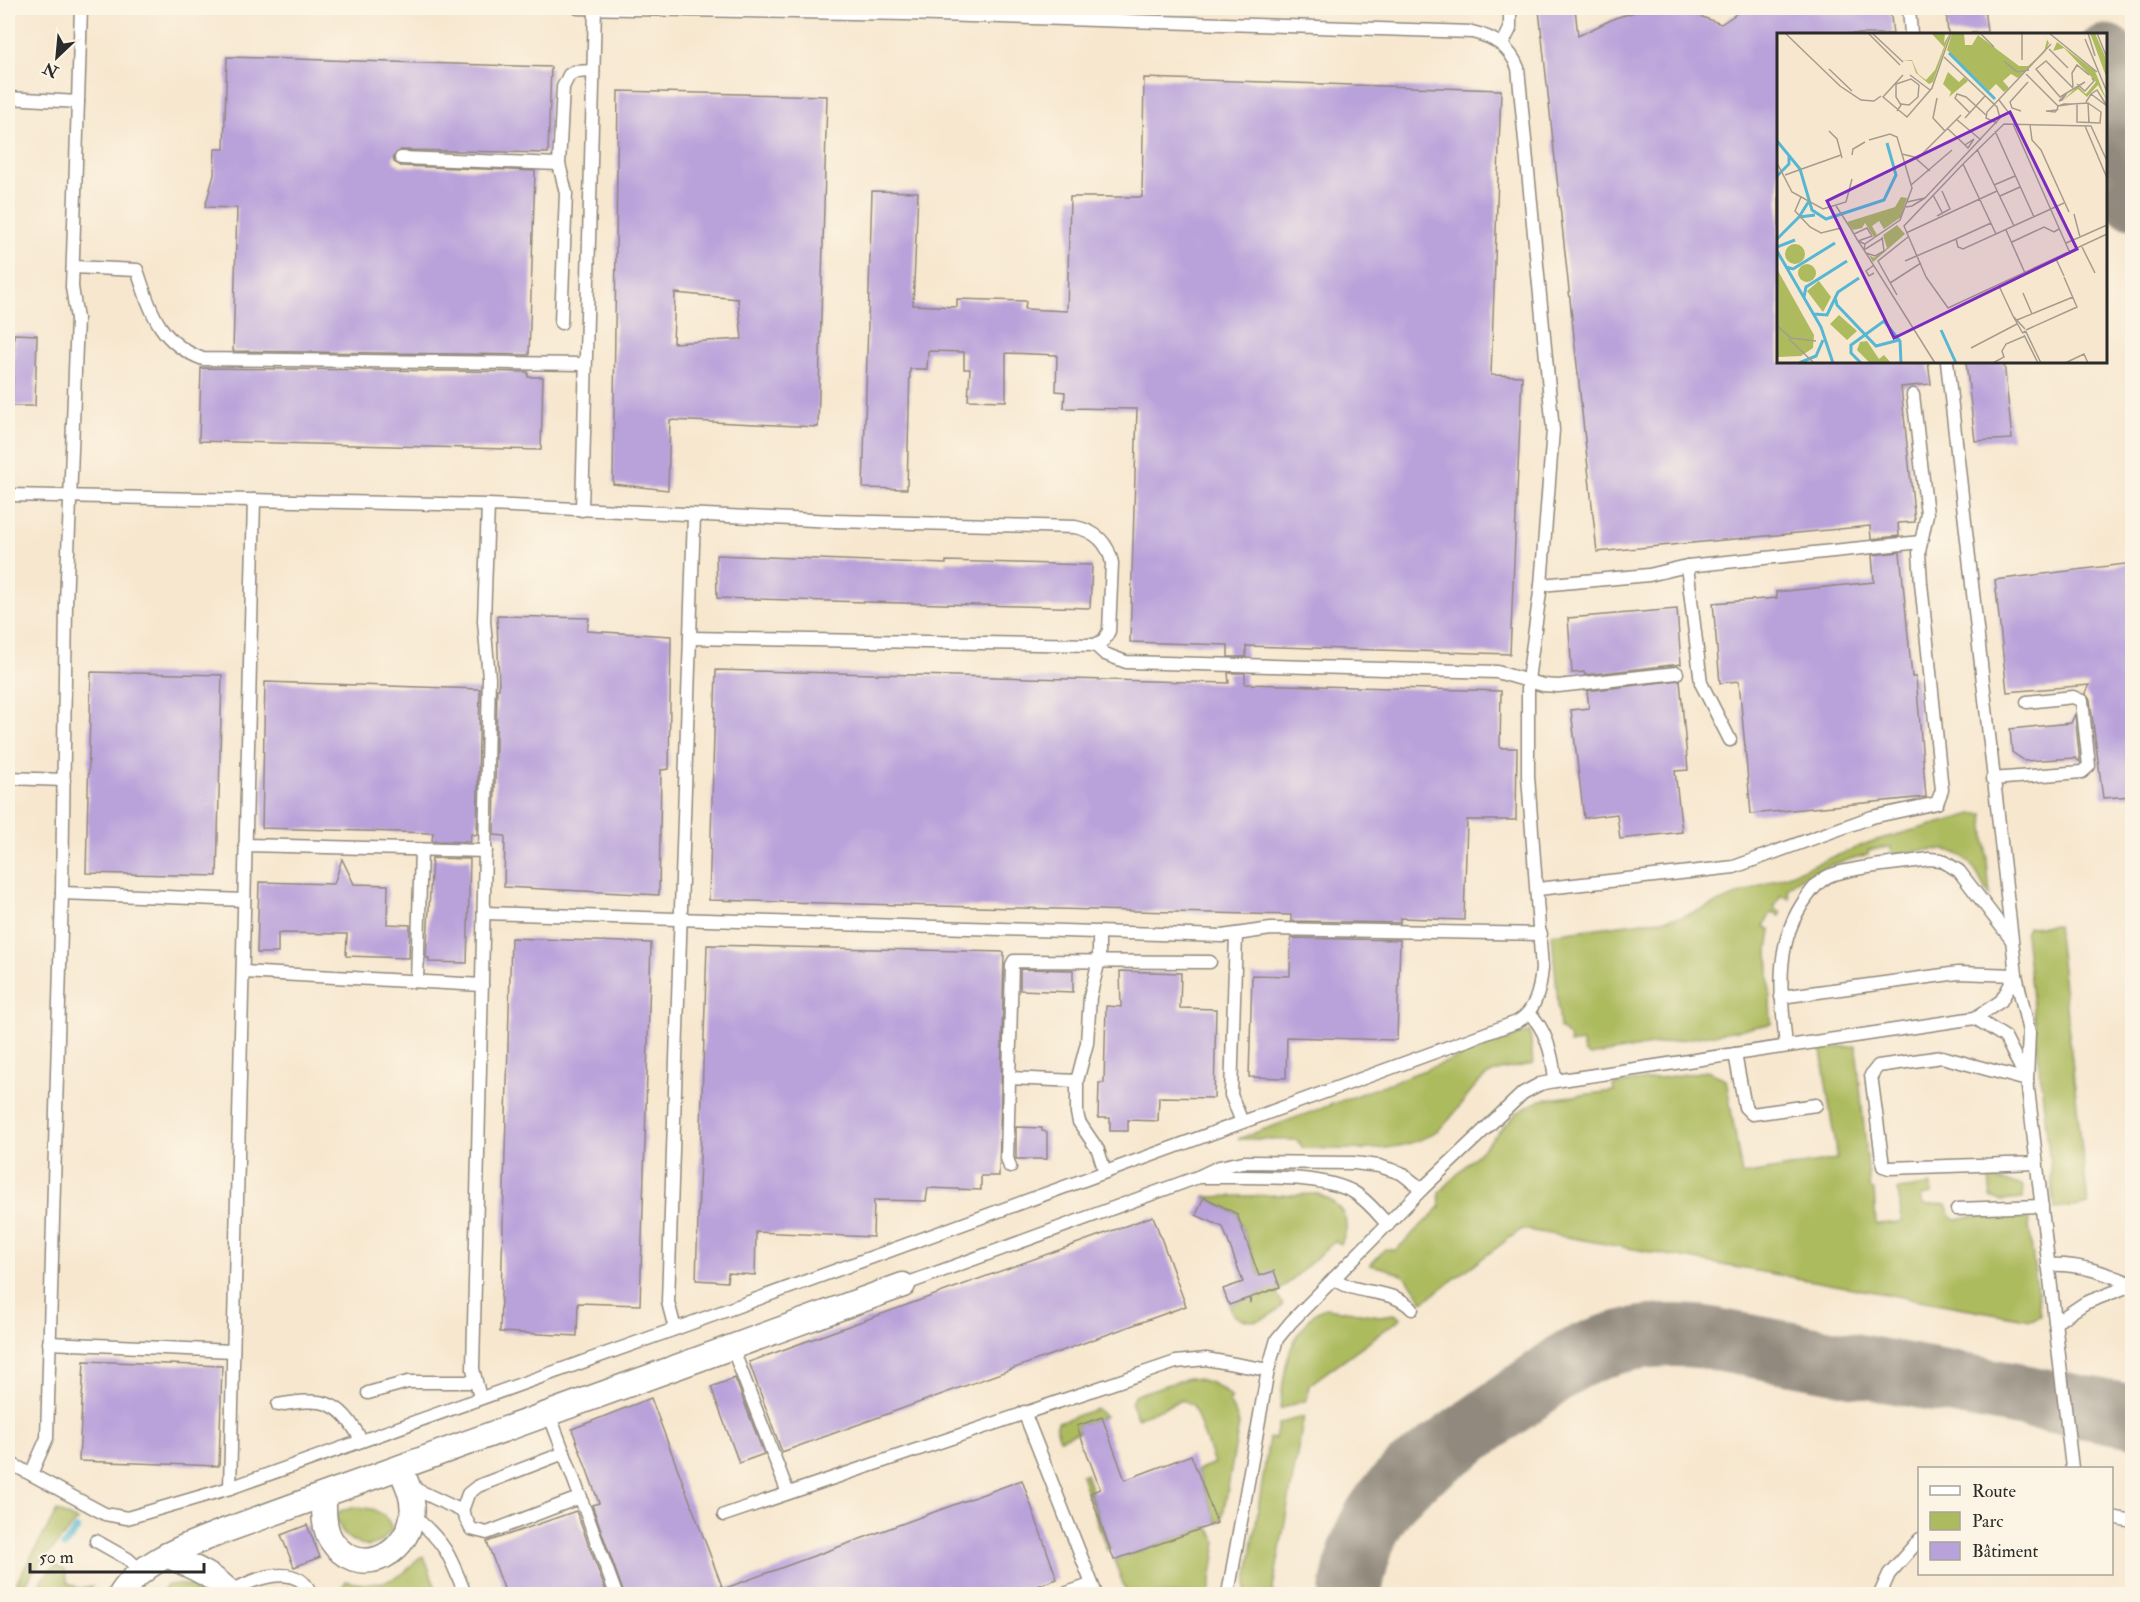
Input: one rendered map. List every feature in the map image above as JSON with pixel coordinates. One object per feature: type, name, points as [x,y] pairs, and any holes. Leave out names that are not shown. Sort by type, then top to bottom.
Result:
[{"type":"street","points":[[121,1594],[142,1572],[166,1555],[324,1495],[404,1477],[549,1414],[903,1285]]},
{"type":"street","points":[[324,1495],[324,1516],[331,1539],[346,1555],[370,1561],[392,1553],[407,1535],[412,1515],[404,1477]]},
{"type":"street","points":[[166,1555],[200,1570],[230,1594]]},
{"type":"lane","points":[[31,1474],[47,1438],[70,497],[77,319],[72,287],[81,8]]},
{"type":"lane","points":[[8,1462],[105,1514],[127,1518],[230,1488],[675,1329],[1517,1022],[1530,1013],[1541,980],[1541,934],[1528,776],[1528,680],[1540,585],[1553,430],[1518,68],[1510,52],[1489,36],[1472,32],[906,11],[578,8]]},
{"type":"lane","points":[[582,510],[595,8]]},
{"type":"lane","points":[[1502,45],[1510,29],[1510,8]]},
{"type":"lane","points":[[1909,8],[1911,33]]},
{"type":"lane","points":[[561,323],[566,193],[559,164],[565,80],[574,72],[593,71]]},
{"type":"lane","points":[[8,98],[78,102]]},
{"type":"lane","points":[[401,158],[559,164]]},
{"type":"lane","points":[[73,267],[137,270],[154,322],[186,352],[203,359],[584,364]]},
{"type":"lane","points":[[1947,363],[1992,778],[2016,975],[2029,1032],[2027,1080],[2072,1467]]},
{"type":"lane","points":[[1538,889],[1734,867],[1872,817],[1937,803],[1942,790],[1921,583],[1921,542],[1927,514],[1913,395]]},
{"type":"lane","points":[[8,495],[488,505],[1085,529],[1106,545],[1112,563],[1109,631],[1104,640],[1095,645],[690,638]]},
{"type":"lane","points":[[230,1488],[254,501]]},
{"type":"lane","points":[[480,1398],[475,1382],[489,678],[483,621],[488,505]]},
{"type":"lane","points":[[675,1329],[668,1302],[694,515]]},
{"type":"lane","points":[[1540,585],[1649,575],[1687,566],[1921,542]]},
{"type":"lane","points":[[1687,566],[1701,683],[1730,740]]},
{"type":"lane","points":[[1095,645],[1105,654],[1126,662],[1497,672],[1543,685],[1565,686],[1677,674]]},
{"type":"lane","points":[[1992,778],[2082,772],[2089,766],[2082,701],[2073,697],[2027,702]]},
{"type":"lane","points":[[8,778],[64,780]]},
{"type":"lane","points":[[245,845],[486,851]]},
{"type":"lane","points":[[417,981],[421,850]]},
{"type":"lane","points":[[1786,1046],[1781,997],[1781,958],[1785,938],[1801,905],[1812,889],[1833,874],[1929,859],[1941,860],[1959,871],[2012,940]]},
{"type":"lane","points":[[62,894],[244,900]]},
{"type":"lane","points":[[485,913],[1099,932],[1236,934],[1271,929],[1541,934]]},
{"type":"lane","points":[[1099,932],[1099,960],[1090,997],[1086,1052],[1077,1081],[1079,1122],[1096,1147],[1105,1172]]},
{"type":"lane","points":[[1236,934],[1231,1095],[1242,1122]]},
{"type":"lane","points":[[1010,1167],[1007,1158],[1012,965],[1014,961],[1210,962]]},
{"type":"lane","points":[[243,972],[482,985]]},
{"type":"lane","points":[[1781,997],[1958,973],[2016,975]]},
{"type":"lane","points":[[1228,1594],[1268,1370],[1277,1340],[1291,1322],[1422,1189],[1523,1093],[1540,1084],[1555,1081],[1975,1018],[2001,1001],[2016,975]]},
{"type":"lane","points":[[1530,1013],[1541,1028],[1553,1063],[1555,1081]]},
{"type":"lane","points":[[1975,1018],[2005,1037],[2027,1080]]},
{"type":"lane","points":[[1735,1054],[1745,1107],[1752,1114],[1816,1105]]},
{"type":"lane","points":[[2027,1080],[1942,1057],[1878,1066],[1871,1075],[1883,1166],[1889,1168],[2037,1163]]},
{"type":"lane","points":[[1009,1078],[1077,1081]]},
{"type":"lane","points":[[903,1285],[1198,1177],[1219,1167],[1243,1162],[1354,1163],[1379,1166],[1401,1173],[1422,1189]]},
{"type":"lane","points":[[1198,1177],[1313,1180],[1336,1185],[1354,1193],[1388,1225]]},
{"type":"lane","points":[[1957,1209],[2042,1206]]},
{"type":"lane","points":[[2048,1265],[2062,1264],[2086,1268],[2133,1284]]},
{"type":"lane","points":[[1334,1278],[1354,1290],[1389,1296],[1406,1303],[1412,1310]]},
{"type":"lane","points":[[2055,1323],[2085,1303],[2133,1284]]},
{"type":"lane","points":[[49,1343],[233,1351]]},
{"type":"lane","points":[[732,1347],[788,1493]]},
{"type":"lane","points":[[724,1515],[1176,1362],[1206,1359],[1268,1370]]},
{"type":"lane","points":[[368,1393],[408,1382],[475,1382]]},
{"type":"lane","points":[[278,1405],[308,1401],[338,1408],[351,1421],[361,1440]]},
{"type":"lane","points":[[1024,1412],[1093,1590],[1064,1594]]},
{"type":"lane","points":[[549,1414],[616,1594]]},
{"type":"lane","points":[[462,1511],[468,1494],[478,1486],[564,1453]]},
{"type":"lane","points":[[404,1477],[462,1511],[471,1529],[487,1533],[581,1497]]},
{"type":"lane","points":[[412,1515],[434,1533],[449,1552],[465,1594]]},
{"type":"lane","points":[[2113,1517],[2133,1521]]},
{"type":"lane","points":[[96,1540],[128,1559],[142,1572]]},
{"type":"lane","points":[[1880,1594],[1889,1574],[1918,1541]]},
{"type":"lane","points":[[230,1594],[259,1578],[278,1576],[300,1581],[311,1594]]},
{"type":"green space","points":[[1973,814],[1983,814],[1990,896],[1967,860],[1955,853],[1938,849],[1892,855],[1891,847],[1868,850],[1868,854],[1814,871],[1788,888],[1789,899],[1781,895],[1774,908],[1781,913],[1780,916],[1771,913],[1764,926],[1771,930],[1768,949],[1771,1024],[1590,1056],[1584,1052],[1582,1042],[1570,1044],[1569,1037],[1560,1028],[1552,934],[1682,917],[1873,841]]},
{"type":"green space","points":[[2057,925],[2088,1205],[2055,1209],[2025,934],[2028,927]]},
{"type":"green space","points":[[1530,1031],[1533,1064],[1502,1069],[1484,1078],[1445,1124],[1423,1139],[1390,1148],[1355,1149],[1303,1148],[1297,1140],[1238,1139]]},
{"type":"green space","points":[[1856,1046],[1870,1189],[1874,1190],[1876,1224],[1902,1222],[1898,1190],[1931,1185],[1932,1194],[1921,1196],[1923,1205],[1946,1204],[1950,1215],[1956,1219],[2020,1211],[2028,1216],[2040,1316],[2031,1320],[1522,1229],[1423,1302],[1402,1275],[1370,1265],[1385,1249],[1396,1250],[1440,1207],[1439,1193],[1518,1112],[1540,1100],[1614,1091],[1613,1085],[1707,1071],[1726,1079],[1742,1175],[1837,1159],[1821,1049]]},
{"type":"green space","points":[[1989,1179],[2022,1185],[2024,1187],[2023,1199],[2001,1201],[1991,1197]]},
{"type":"green space","points":[[1318,1194],[1333,1203],[1343,1213],[1346,1227],[1341,1244],[1335,1241],[1277,1293],[1283,1305],[1266,1318],[1254,1321],[1233,1315],[1229,1305],[1252,1297],[1261,1279],[1237,1214],[1204,1197]]},
{"type":"green space","points":[[1326,1308],[1380,1316],[1394,1314],[1401,1318],[1309,1385],[1307,1400],[1280,1409],[1286,1364],[1293,1344],[1312,1316]]},
{"type":"green space","points":[[1188,1378],[1212,1384],[1227,1393],[1232,1398],[1229,1402],[1239,1425],[1222,1521],[1217,1523],[1197,1471],[1214,1463],[1193,1405],[1182,1400],[1137,1418],[1131,1403],[1135,1395]]},
{"type":"green space","points":[[1096,1409],[1105,1416],[1078,1426],[1079,1432],[1060,1439],[1056,1428],[1058,1422]]},
{"type":"green space","points":[[1304,1416],[1272,1594],[1245,1594],[1269,1438],[1275,1439],[1278,1424]]},
{"type":"green space","points":[[1086,1474],[1092,1492],[1090,1493],[1110,1549],[1107,1550],[1081,1475]]},
{"type":"green space","points":[[357,1507],[374,1510],[387,1519],[392,1529],[381,1542],[369,1546],[356,1542],[347,1537],[341,1529],[336,1517],[340,1511]]},
{"type":"green space","points":[[57,1511],[77,1521],[32,1573],[21,1594],[10,1594]]},
{"type":"green space","points":[[1208,1526],[1217,1542],[1209,1594],[1127,1594],[1114,1560]]},
{"type":"green space","points":[[424,1556],[438,1594],[342,1594],[340,1591],[346,1581],[375,1583],[389,1580],[405,1572]]},
{"type":"green space","points":[[55,1565],[65,1570],[68,1583],[80,1589],[92,1586],[87,1594],[35,1594],[42,1579]]},
{"type":"green space","points":[[168,1585],[197,1587],[202,1585],[213,1594],[160,1594]]},
{"type":"building","points":[[1575,8],[1578,36],[1615,18],[1649,8],[1697,15],[1721,24],[1745,8],[1890,8],[1893,33],[1777,33],[1777,363],[1928,363],[1931,384],[1901,387],[1915,522],[1898,523],[1899,536],[1871,539],[1870,526],[1597,552],[1539,10]]},
{"type":"building","points":[[1984,8],[1987,32],[1948,33],[1946,9]]},
{"type":"building","points":[[227,57],[551,67],[548,153],[401,150],[393,157],[394,162],[401,166],[535,171],[529,355],[233,351],[237,208],[205,207],[214,175],[215,149],[224,149]]},
{"type":"building","points":[[1144,78],[1501,90],[1491,375],[1522,376],[1510,654],[1246,646],[1246,657],[1228,657],[1228,645],[1130,642],[1137,409],[1064,408],[1065,392],[1056,391],[1057,355],[1006,353],[1006,401],[968,400],[970,369],[964,369],[964,352],[928,351],[927,369],[910,369],[907,489],[863,488],[872,191],[918,192],[913,305],[957,307],[957,299],[1026,301],[1025,309],[1067,311],[1070,197],[1142,197]]},
{"type":"building","points":[[618,91],[827,96],[818,427],[670,420],[668,490],[613,484]],"holes":[[[675,293],[738,299],[742,339],[673,343]]]},
{"type":"building","points":[[14,334],[37,335],[35,406],[12,406]]},
{"type":"building","points":[[1966,363],[2004,363],[2012,439],[1975,441]]},
{"type":"building","points":[[201,368],[528,372],[528,377],[543,377],[541,450],[199,441]]},
{"type":"building","points":[[1900,552],[1912,677],[1916,677],[1926,797],[1751,814],[1739,681],[1720,683],[1713,603],[1777,598],[1776,592],[1874,582],[1872,555]]},
{"type":"building","points":[[716,555],[946,564],[946,561],[1092,565],[1090,608],[717,598]]},
{"type":"building","points":[[2133,563],[2133,796],[2103,798],[2090,700],[2085,693],[2089,685],[2007,692],[1995,580]]},
{"type":"building","points":[[1677,609],[1681,664],[1585,675],[1584,672],[1572,673],[1568,618]]},
{"type":"building","points":[[497,616],[589,618],[587,631],[671,636],[669,769],[661,770],[659,895],[504,887],[505,836],[494,835],[497,689],[499,689]]},
{"type":"building","points":[[716,670],[1229,683],[1228,673],[1245,673],[1245,684],[1501,691],[1500,748],[1517,748],[1516,820],[1467,820],[1464,920],[1400,918],[1400,923],[1291,921],[1291,915],[709,900]]},
{"type":"building","points":[[91,672],[222,675],[217,876],[86,873]]},
{"type":"building","points":[[1680,680],[1688,770],[1675,771],[1682,832],[1620,839],[1617,814],[1584,818],[1571,710],[1589,708],[1587,691]]},
{"type":"building","points":[[265,682],[480,689],[477,835],[471,834],[470,842],[432,841],[433,833],[262,828]]},
{"type":"building","points":[[2075,714],[2080,762],[2075,758],[2025,761],[2012,752],[2010,729],[2071,723]]},
{"type":"building","points":[[432,858],[470,859],[467,963],[429,962],[429,958],[426,958]]},
{"type":"building","points":[[342,859],[354,884],[388,885],[387,924],[410,925],[409,958],[346,956],[347,934],[278,933],[278,953],[257,953],[259,882],[334,884]]},
{"type":"building","points":[[511,938],[651,943],[640,1305],[578,1303],[577,1336],[500,1332]]},
{"type":"building","points":[[1291,938],[1400,940],[1397,1040],[1287,1037],[1286,1078],[1249,1077],[1252,975],[1290,976]]},
{"type":"building","points":[[707,945],[1004,952],[999,1176],[981,1176],[981,1190],[928,1188],[926,1201],[874,1200],[873,1237],[756,1232],[755,1275],[728,1273],[727,1282],[696,1280]]},
{"type":"building","points":[[1020,969],[1073,970],[1073,992],[1020,990]]},
{"type":"building","points":[[1120,971],[1181,973],[1180,1008],[1216,1009],[1214,1098],[1159,1097],[1158,1121],[1128,1120],[1128,1131],[1110,1131],[1110,1118],[1098,1118],[1099,1083],[1104,1083],[1106,1006],[1121,1007]]},
{"type":"building","points":[[1016,1127],[1042,1128],[1042,1131],[1047,1132],[1047,1159],[1016,1159]]},
{"type":"building","points":[[1204,1197],[1237,1214],[1259,1276],[1274,1271],[1280,1287],[1252,1297],[1250,1302],[1249,1298],[1229,1305],[1223,1289],[1243,1282],[1223,1227],[1196,1215]]},
{"type":"building","points":[[1153,1216],[1186,1306],[782,1452],[749,1362]]},
{"type":"building","points":[[84,1361],[222,1366],[219,1466],[79,1461]]},
{"type":"building","points":[[735,1378],[764,1454],[739,1463],[711,1387]]},
{"type":"building","points":[[651,1398],[723,1589],[1022,1480],[1057,1579],[1015,1594],[624,1594],[592,1505],[599,1503],[572,1429]]},
{"type":"building","points":[[1102,1417],[1125,1480],[1191,1455],[1217,1523],[1114,1560],[1090,1493],[1100,1489],[1077,1426]]},
{"type":"building","points":[[576,1511],[607,1594],[506,1594],[487,1542]]},
{"type":"building","points":[[307,1525],[320,1557],[294,1567],[281,1535]]},
{"type":"waterway","points":[[64,1546],[77,1529]]},
{"type":"taxiway","points":[[2107,65],[2119,178],[2132,197]]},
{"type":"taxiway","points":[[1350,1594],[1358,1558],[1368,1529],[1385,1502],[1410,1475],[1570,1361],[1618,1342],[1650,1337],[1702,1337],[2132,1416]]}]
